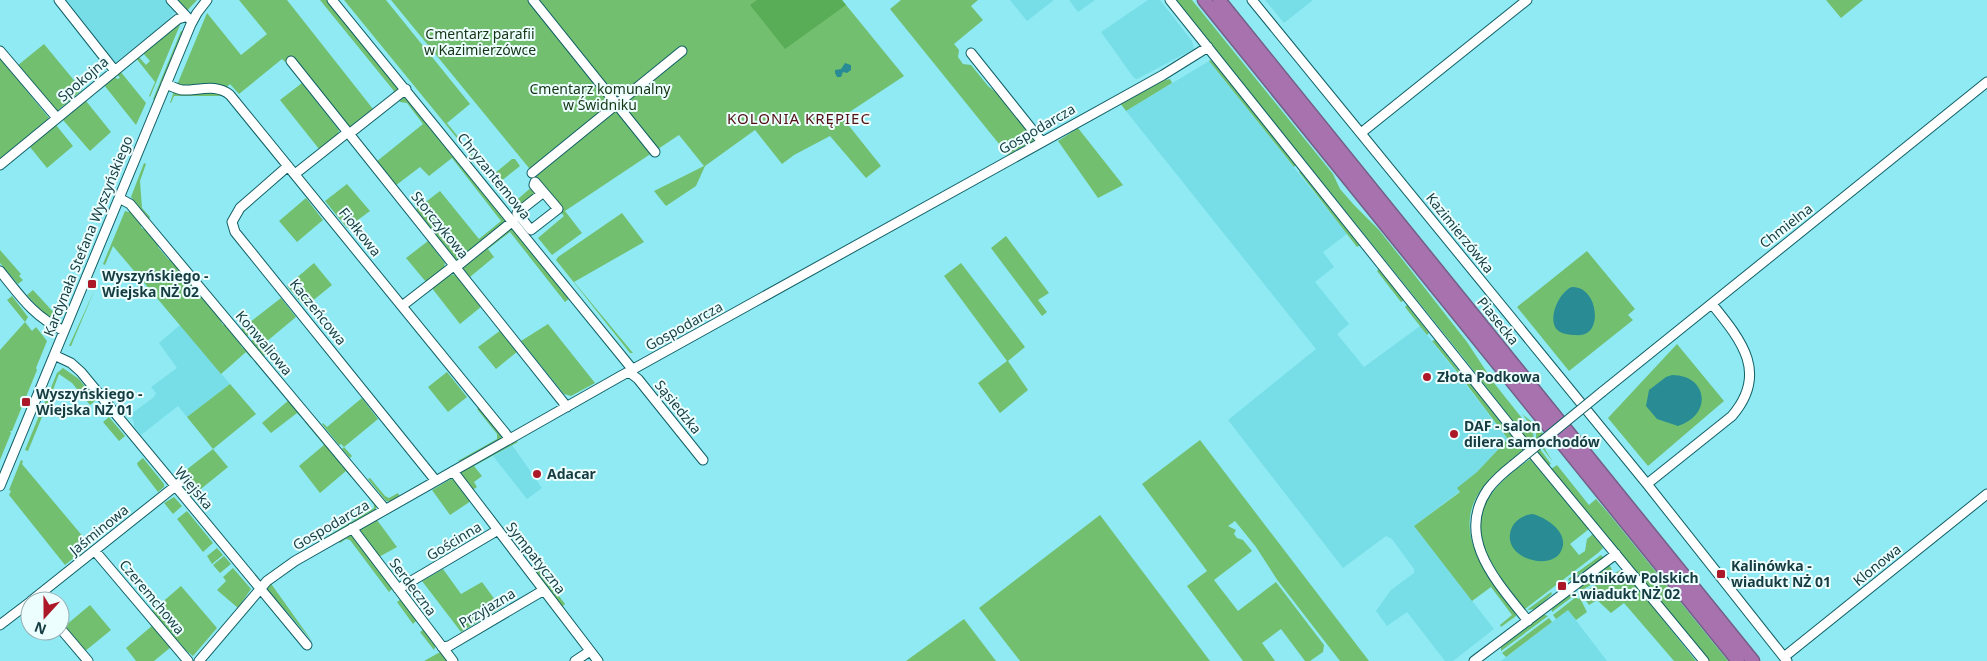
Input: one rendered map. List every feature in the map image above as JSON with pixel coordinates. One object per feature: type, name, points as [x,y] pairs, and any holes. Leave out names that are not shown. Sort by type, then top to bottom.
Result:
[{"type":"highway","name":"Piasecka","points":[[1204,0],[1738,661]]},
{"type":"highway","name":"Piasecka","points":[[1219,0],[1753,661]]},
{"type":"street","points":[[59,0],[114,71]]},
{"type":"street","points":[[172,0],[189,18]]},
{"type":"street","name":"Kardynała Stefana Wyszyńskiego","points":[[0,486],[166,84],[189,18],[207,0]]},
{"type":"street","name":"Chryzantemowa","points":[[332,0],[515,217],[631,371]]},
{"type":"street","points":[[533,0],[655,152]]},
{"type":"street","points":[[1170,0],[1528,448],[1704,661]]},
{"type":"street","name":"Kazimierzówka","points":[[1252,0],[1647,484],[1786,659]]},
{"type":"street","points":[[1361,133],[1527,0]]},
{"type":"street","name":"Spokojna","points":[[0,165],[178,19],[189,18]]},
{"type":"street","name":"Gospodarcza","points":[[199,661],[274,574],[385,509],[1163,75],[1208,47]]},
{"type":"street","points":[[532,172],[682,50]]},
{"type":"street","points":[[0,51],[57,118]]},
{"type":"street","points":[[971,53],[1042,142]]},
{"type":"street","name":"Storczykowa","points":[[291,61],[567,407]]},
{"type":"street","name":"Chmielna","points":[[1528,620],[1487,566],[1479,549],[1476,533],[1478,509],[1485,494],[1497,479],[1987,82]]},
{"type":"street","name":"Fiołkowa","points":[[166,84],[181,90],[215,88],[226,91],[510,439]]},
{"type":"street","points":[[295,174],[406,89]]},
{"type":"street","name":"Kaczeńcowa","points":[[288,166],[237,212],[232,222],[235,232],[436,481]]},
{"type":"street","points":[[402,306],[454,266],[460,264],[540,195],[540,192],[534,185],[535,182],[558,209],[532,230],[515,217]]},
{"type":"street","name":"Konwaliowa","points":[[119,198],[130,204],[385,509]]},
{"type":"street","points":[[0,271],[35,313],[43,320],[64,331]]},
{"type":"street","points":[[1647,484],[1732,416],[1742,404],[1749,389],[1750,370],[1744,347],[1712,304]]},
{"type":"street","name":"Wiejska","points":[[54,356],[71,363],[80,372],[307,645]]},
{"type":"street","name":"Sąsiedzka","points":[[631,371],[703,460]]},
{"type":"street","name":"Sympatyczna","points":[[453,471],[598,661]]},
{"type":"street","name":"Jaśminowa","points":[[46,591],[183,480]]},
{"type":"street","name":"Klonowa","points":[[1786,659],[1987,494]]},
{"type":"street","name":"Serdeczna","points":[[352,528],[453,661]]},
{"type":"street","name":"Gościnna","points":[[398,589],[498,530]]},
{"type":"street","name":"Czeremchowa","points":[[95,551],[188,661]]},
{"type":"street","points":[[1474,661],[1616,554]]},
{"type":"street","name":"Przyjazna","points":[[442,647],[449,646],[544,590]]},
{"type":"street","name":"Jaśminowa","points":[[0,625],[20,611]]},
{"type":"street","points":[[70,640],[88,661]]},
{"type":"street","points":[[575,661],[590,651]]},
{"type":"shaded area","points":[[63,0],[166,0],[176,11],[167,21],[113,65]]},
{"type":"shaded area","points":[[1010,0],[1054,0],[1027,21]]},
{"type":"shaded area","points":[[1069,0],[1095,0],[1078,12]]},
{"type":"shaded area","points":[[1148,0],[1160,0],[1192,41],[1194,49],[1137,79],[1134,78],[1101,32]]},
{"type":"shaded area","points":[[1265,0],[1313,0],[1284,23]]},
{"type":"shaded area","points":[[1209,61],[1347,234],[1323,252],[1334,267],[1315,282],[1349,324],[1337,334],[1364,367],[1420,326],[1508,439],[1477,472],[1458,488],[1460,491],[1414,526],[1494,629],[1453,661],[1445,661],[1407,612],[1387,626],[1376,611],[1391,590],[1414,573],[1414,569],[1392,539],[1386,536],[1343,568],[1228,420],[1316,349],[1126,111]]},
{"type":"shaded area","points":[[845,63],[851,65],[851,70],[847,73],[843,72],[841,77],[837,77],[835,70],[841,69]]},
{"type":"shaded area","points":[[1572,287],[1580,288],[1586,292],[1594,306],[1595,314],[1592,328],[1583,335],[1562,333],[1556,328],[1554,322],[1555,308],[1558,301]]},
{"type":"shaded area","points":[[180,325],[230,384],[187,417],[178,406],[141,435],[134,426],[131,417],[127,417],[154,397],[156,393],[151,387],[177,368],[159,343]]},
{"type":"shaded area","points":[[1672,375],[1693,381],[1699,388],[1702,396],[1701,405],[1697,413],[1689,421],[1678,426],[1657,419],[1646,406],[1649,390],[1666,377]]},
{"type":"shaded area","points":[[512,445],[542,488],[527,499],[493,456]]},
{"type":"shaded area","points":[[1533,514],[1551,523],[1563,539],[1560,553],[1548,561],[1532,560],[1524,557],[1513,547],[1510,540],[1511,530],[1516,522],[1523,517]]},
{"type":"shaded area","points":[[1568,610],[1607,661],[1501,661]]},
{"type":"green space","points":[[176,0],[197,0],[185,13]]},
{"type":"green space","points":[[239,0],[287,0],[373,109],[349,128],[292,57],[285,62],[282,59],[239,94],[230,84],[226,88],[182,87],[177,85],[207,13],[241,55],[267,34]]},
{"type":"green space","points":[[320,0],[328,0],[399,88],[395,95],[394,91]]},
{"type":"green space","points":[[344,0],[386,0],[470,104],[447,123],[480,164],[485,161],[485,169],[483,170]]},
{"type":"green space","points":[[391,0],[842,0],[904,76],[842,117],[881,166],[866,178],[830,136],[794,155],[782,164],[755,130],[705,166],[696,186],[666,206],[654,191],[704,166],[679,135],[565,211],[582,233],[552,255],[538,238],[564,216],[535,182],[538,179]]},
{"type":"green space","points":[[757,0],[842,0],[846,5],[785,49],[750,5]]},
{"type":"green space","points":[[901,0],[978,0],[971,6],[983,20],[954,44],[959,50],[958,57],[963,64],[971,65],[988,86],[998,94],[1035,140],[1008,155],[890,9]]},
{"type":"green space","points":[[1176,0],[1192,0],[1333,174],[1340,189],[1379,230],[1467,342],[1494,383],[1533,432],[1534,441],[1551,464],[1548,466]]},
{"type":"green space","points":[[1826,0],[1863,0],[1841,18]]},
{"type":"green space","points":[[182,20],[150,97],[155,82],[136,58],[138,56],[146,65],[150,61],[142,52]]},
{"type":"green space","points":[[181,31],[183,32],[154,100],[153,99]]},
{"type":"green space","points":[[44,44],[82,90],[56,112],[17,66]]},
{"type":"green space","points":[[0,58],[49,118],[0,159]]},
{"type":"green space","points":[[1209,61],[1296,165],[1294,167]]},
{"type":"green space","points":[[120,71],[146,103],[136,125],[104,85],[115,76],[117,79],[120,78],[117,74]]},
{"type":"green space","points":[[1170,79],[1172,83],[1126,111],[1120,103],[1161,81]]},
{"type":"green space","points":[[302,83],[339,130],[338,134],[319,149],[280,100]]},
{"type":"green space","points":[[174,91],[213,91],[225,94],[223,96],[174,96],[170,103]]},
{"type":"green space","points":[[405,96],[506,219],[505,223],[454,262],[414,211],[440,191],[479,239],[501,221],[452,158],[429,176],[420,167],[395,186],[376,162],[423,124],[407,103],[400,102],[398,99]]},
{"type":"green space","points":[[86,101],[111,132],[90,151],[63,120]]},
{"type":"green space","points":[[56,125],[73,146],[47,168],[30,147]]},
{"type":"green space","points":[[1078,128],[1123,185],[1098,198],[1058,141]]},
{"type":"green space","points":[[512,159],[515,159],[520,166],[495,186],[489,178]]},
{"type":"green space","points":[[144,163],[146,164],[140,181],[142,208],[150,217],[149,219],[131,197]]},
{"type":"green space","points":[[1300,171],[1360,245],[1357,247]]},
{"type":"green space","points":[[347,184],[370,211],[347,228],[325,201]]},
{"type":"green space","points":[[534,185],[540,192],[517,213],[511,205]]},
{"type":"green space","points":[[306,198],[323,220],[297,242],[279,221]]},
{"type":"green space","points":[[130,209],[142,224],[141,227],[146,229],[159,244],[158,247],[169,260],[171,259],[200,294],[198,295],[200,298],[202,297],[222,321],[223,325],[225,324],[242,343],[241,346],[246,348],[254,357],[251,358],[246,352],[221,374],[113,246],[105,265],[103,264],[125,211],[129,212]]},
{"type":"green space","points":[[622,213],[644,242],[574,282],[633,353],[630,353],[556,260]]},
{"type":"green space","points":[[512,228],[570,298],[565,302],[510,232],[488,249],[494,257],[470,277],[461,267],[507,229]]},
{"type":"green space","points":[[1006,236],[1049,293],[1038,300],[1047,312],[1042,316],[991,248]]},
{"type":"green space","points":[[428,241],[445,263],[444,268],[426,282],[406,258]]},
{"type":"green space","points":[[0,250],[21,274],[19,276],[23,280],[18,284],[0,263]]},
{"type":"green space","points":[[1587,251],[1635,309],[1628,315],[1633,320],[1569,371],[1517,307]]},
{"type":"green space","points":[[314,263],[332,285],[305,307],[287,286]]},
{"type":"green space","points":[[961,263],[1025,347],[1008,361],[1028,390],[1000,413],[978,383],[1007,361],[944,276]]},
{"type":"green space","points":[[1379,269],[1404,300],[1401,302],[1377,271]]},
{"type":"green space","points":[[448,274],[456,275],[460,278],[482,306],[460,324],[431,287]]},
{"type":"green space","points":[[73,279],[75,279],[57,320],[42,312],[27,295],[33,290],[57,316]]},
{"type":"green space","points":[[95,289],[71,346],[69,346]]},
{"type":"green space","points":[[12,296],[28,317],[25,322],[7,300]]},
{"type":"green space","points":[[281,298],[296,317],[260,347],[266,354],[264,356],[251,341],[253,339],[249,335],[247,336],[241,329]]},
{"type":"green space","points":[[1407,305],[1429,333],[1427,335],[1405,307]]},
{"type":"green space","points":[[25,322],[32,331],[36,327],[47,341],[0,460],[0,350]]},
{"type":"green space","points":[[548,324],[595,383],[571,396],[564,394],[521,341]]},
{"type":"green space","points":[[501,330],[518,351],[496,369],[478,347]]},
{"type":"green space","points":[[1435,340],[1459,371],[1458,373],[1432,341]]},
{"type":"green space","points":[[1677,344],[1724,401],[1648,466],[1608,418]]},
{"type":"green space","points":[[63,368],[79,379],[96,400],[90,405],[72,383],[59,374],[46,408],[43,407],[57,373]]},
{"type":"green space","points":[[447,372],[467,397],[448,412],[428,387]]},
{"type":"green space","points":[[1466,379],[1523,450],[1486,483],[1475,500],[1470,517],[1470,534],[1475,550],[1493,581],[1515,609],[1516,616],[1501,627],[1500,625],[1512,615],[1491,587],[1472,601],[1414,526],[1460,492],[1457,488],[1477,472],[1508,439],[1464,381]]},
{"type":"green space","points":[[230,384],[256,414],[213,449],[187,417]]},
{"type":"green space","points":[[362,398],[378,419],[344,447],[341,444],[339,445],[322,424],[327,427]]},
{"type":"green space","points":[[289,400],[301,415],[297,413],[271,433],[262,423]]},
{"type":"green space","points":[[480,407],[502,436],[502,439],[462,462],[458,461],[497,439],[497,434],[477,409]]},
{"type":"green space","points":[[41,411],[44,412],[28,451],[25,450]]},
{"type":"green space","points":[[1522,414],[1537,426],[1543,434],[1543,446],[1553,462],[1536,440],[1536,431]]},
{"type":"green space","points":[[109,417],[125,436],[119,441],[103,422]]},
{"type":"green space","points":[[307,420],[342,463],[341,465],[353,475],[351,477],[346,471],[320,493],[299,466],[324,445],[305,422]]},
{"type":"green space","points":[[514,440],[518,442],[474,466],[482,476],[474,482],[477,487],[469,489],[458,472]]},
{"type":"green space","points":[[1200,440],[1369,661],[1340,661],[1278,581],[1256,547],[1235,521],[1228,526],[1236,530],[1234,534],[1237,538],[1243,540],[1252,551],[1214,580],[1238,611],[1276,582],[1324,645],[1323,652],[1310,661],[1305,661],[1281,629],[1262,643],[1275,661],[1243,661],[1187,586],[1207,571],[1142,484]]},
{"type":"green space","points":[[344,447],[352,456],[350,458],[342,449]]},
{"type":"green space","points":[[213,449],[228,467],[191,497],[184,489],[189,483],[181,474]]},
{"type":"green space","points":[[143,458],[164,484],[164,487],[158,492],[138,466],[137,463]]},
{"type":"green space","points":[[1530,459],[1589,529],[1570,544],[1579,555],[1585,551],[1587,539],[1593,534],[1603,548],[1525,609],[1494,567],[1484,548],[1480,531],[1481,514],[1490,496],[1506,478]]},
{"type":"green space","points":[[21,460],[23,461],[22,464],[90,545],[65,565],[9,495],[11,491],[9,490]]},
{"type":"green space","points":[[1557,465],[1589,505],[1596,499],[1728,661],[1709,661],[1551,469]]},
{"type":"green space","points":[[370,478],[385,496],[389,498],[398,493],[400,497],[391,502],[386,501],[368,479]]},
{"type":"green space","points":[[451,479],[455,480],[471,501],[450,515],[432,490]]},
{"type":"green space","points":[[370,495],[377,504],[375,512],[318,545],[316,543],[374,508],[368,497]]},
{"type":"green space","points":[[174,497],[182,506],[173,514],[164,503]]},
{"type":"green space","points":[[187,511],[213,543],[203,552],[177,519]]},
{"type":"green space","points":[[1100,515],[1210,661],[1020,661],[979,608]]},
{"type":"green space","points":[[377,520],[397,547],[377,558],[358,531]]},
{"type":"green space","points":[[350,532],[394,587],[389,592],[350,540],[346,539],[340,543],[337,540]]},
{"type":"green space","points":[[217,548],[223,555],[212,564],[207,556]]},
{"type":"green space","points":[[1601,555],[1603,559],[1569,581],[1568,579]]},
{"type":"green space","points":[[224,556],[231,564],[220,573],[213,565]]},
{"type":"green space","points":[[1609,564],[1613,572],[1579,592],[1579,586]]},
{"type":"green space","points":[[535,565],[565,604],[561,608],[531,568]]},
{"type":"green space","points":[[233,568],[251,589],[238,608],[217,590],[226,581],[223,577]]},
{"type":"green space","points":[[443,569],[461,594],[482,582],[501,608],[461,632],[422,581]]},
{"type":"green space","points":[[1620,570],[1624,571],[1696,661],[1674,661],[1624,603],[1611,613],[1597,600],[1589,605],[1581,594]]},
{"type":"green space","points":[[272,583],[312,641],[268,590],[267,588]]},
{"type":"green space","points":[[181,586],[217,628],[193,656],[184,649],[152,611]]},
{"type":"green space","points":[[1551,592],[1552,594],[1536,609],[1527,610]]},
{"type":"green space","points":[[1570,593],[1575,595],[1552,612],[1551,607]]},
{"type":"green space","points":[[1576,597],[1580,598],[1587,612],[1576,620],[1568,610],[1556,619],[1553,615]]},
{"type":"green space","points":[[401,599],[417,620],[413,624],[397,602]]},
{"type":"green space","points":[[90,605],[111,630],[84,652],[70,635],[70,622]]},
{"type":"green space","points":[[1542,614],[1548,616],[1501,651],[1501,647]]},
{"type":"green space","points":[[1549,618],[1552,622],[1506,657],[1502,653]]},
{"type":"green space","points":[[964,619],[996,661],[906,661]]},
{"type":"green space","points":[[153,625],[171,647],[154,661],[136,661],[126,648]]},
{"type":"green space","points":[[426,628],[436,645],[434,650],[420,632]]},
{"type":"green space","points":[[442,651],[450,661],[424,661]]},
{"type":"place","name":"Wyszyńskiego - Wiejska NŻ 02","points":[[92,284]]},
{"type":"place","name":"Złota Podkowa","points":[[1427,377]]},
{"type":"place","name":"Wyszyńskiego - Wiejska NŻ 01","points":[[26,402]]},
{"type":"place","name":"DAF - salon dilera samochodów","points":[[1454,434]]},
{"type":"place","name":"Adacar","points":[[537,474]]},
{"type":"place","name":"Kalinówka - wiadukt NŻ 01","points":[[1721,574]]},
{"type":"place","name":"Lotników Polskich - wiadukt NŻ 02","points":[[1562,586]]},
{"type":"district","name":"KOLONIA KRĘPIEC","points":[[799,119]]},
{"type":"park label","name":"Cmentarz parafii w Kazimierzówce","points":[[480,42]]},
{"type":"park label","name":"Cmentarz komunalny w Świdniku","points":[[600,98]]}]
